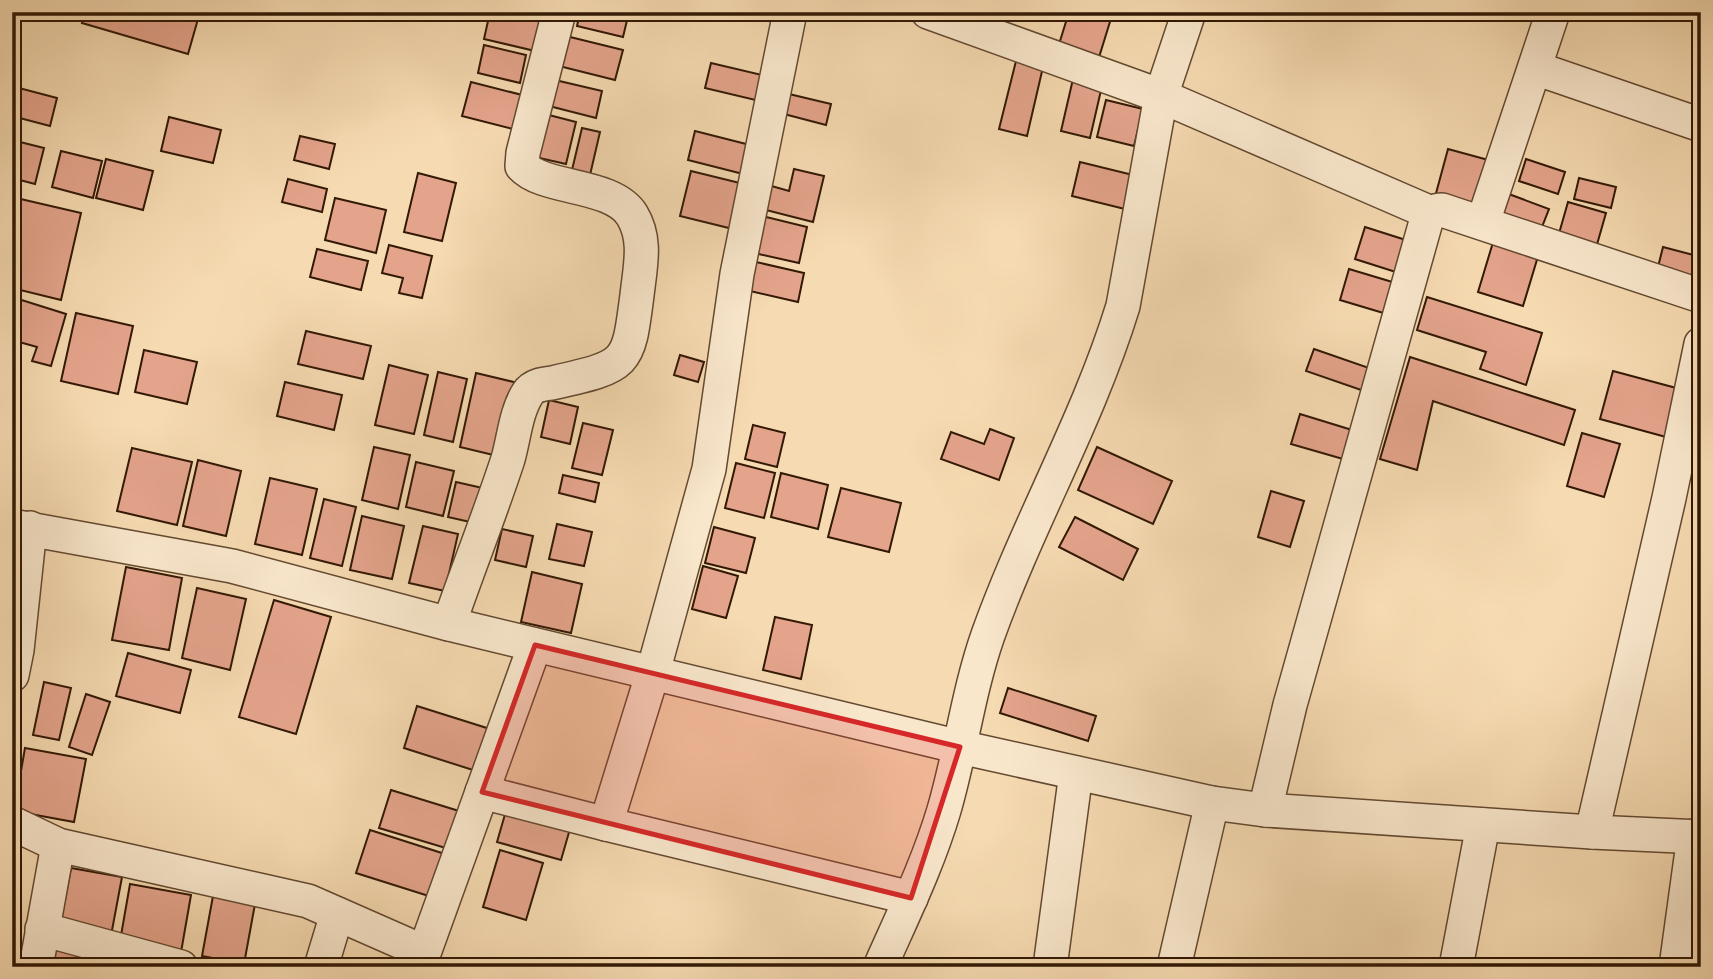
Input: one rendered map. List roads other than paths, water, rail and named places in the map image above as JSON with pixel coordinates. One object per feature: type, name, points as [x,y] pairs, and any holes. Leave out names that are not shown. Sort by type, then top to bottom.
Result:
[{"type":"street","points":[[449,624],[508,458],[528,392],[539,386],[601,372],[613,366],[622,358],[632,334],[642,238],[631,212],[618,202],[533,174],[522,166],[559,12]]},
{"type":"street","points":[[607,824],[653,672],[709,469],[737,274],[790,12]]},
{"type":"street","points":[[928,12],[1161,96],[1431,213]]},
{"type":"street","points":[[880,967],[911,898],[940,820],[960,747],[973,683],[988,634],[1099,376],[1123,306],[1161,96],[1189,12]]},
{"type":"street","points":[[1483,222],[1553,12]]},
{"type":"street","points":[[1535,68],[1701,125]]},
{"type":"street","points":[[1265,810],[1290,705],[1431,213],[1443,210],[1483,222],[1701,296]]},
{"type":"street","points":[[1592,832],[1690,447],[1701,344]]},
{"type":"street","points":[[12,675],[18,650],[21,527],[232,566],[449,624],[960,747],[1212,803],[1265,810],[1483,825],[1698,836],[1676,967]]},
{"type":"street","points":[[12,823],[58,845],[307,901],[422,959],[536,645]]},
{"type":"street","points":[[1050,967],[1076,773]]},
{"type":"street","points":[[482,792],[911,898]]},
{"type":"street","points":[[1174,967],[1212,803]]},
{"type":"street","points":[[1456,967],[1483,825]]},
{"type":"street","points":[[36,967],[58,845]]},
{"type":"street","points":[[321,967],[337,914]]},
{"type":"street","points":[[42,929],[181,967]]}]
